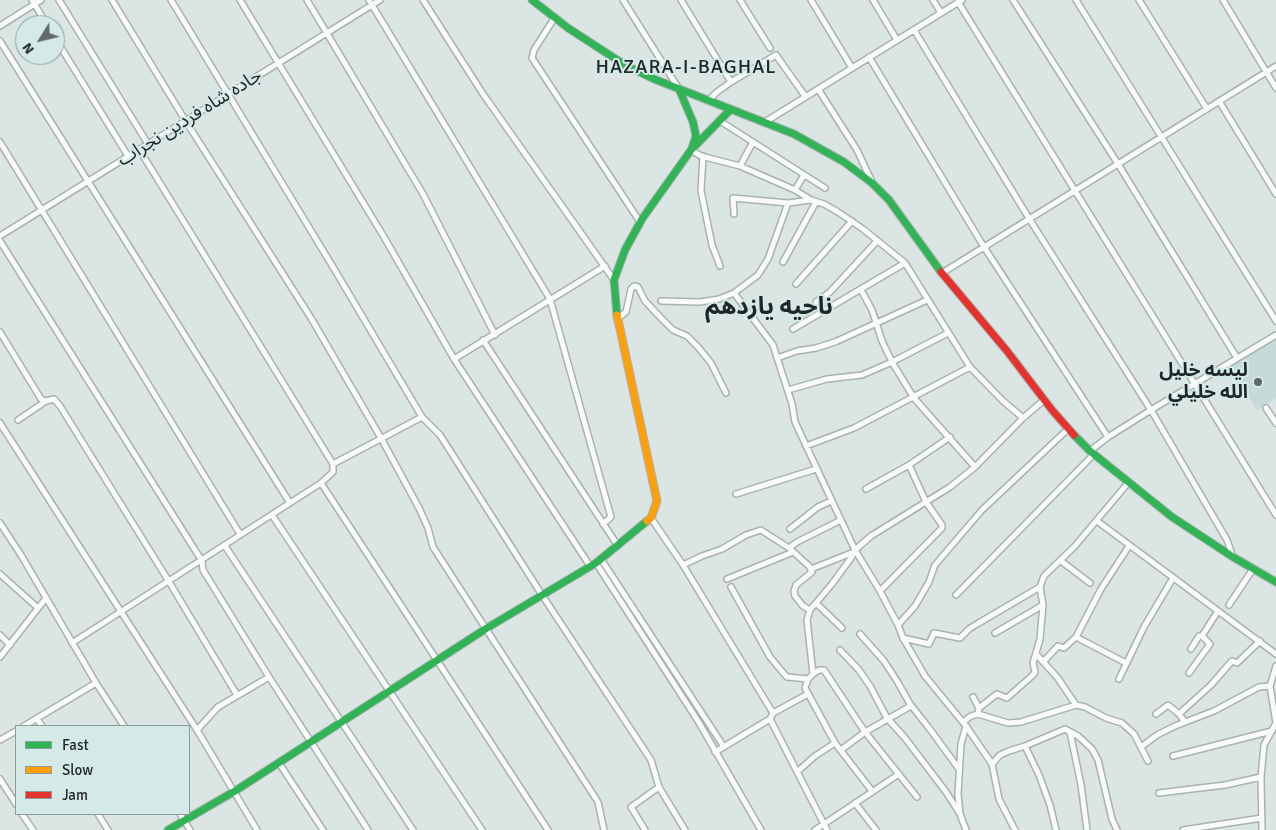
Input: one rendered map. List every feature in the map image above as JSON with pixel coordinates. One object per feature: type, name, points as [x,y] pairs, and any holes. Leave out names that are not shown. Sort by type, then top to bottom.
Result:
[{"type":"street","points":[[0,26],[33,2],[41,0]]},
{"type":"street","points":[[59,0],[148,144]]},
{"type":"street","points":[[112,0],[310,318],[381,438],[420,508],[433,547],[598,802],[604,830]]},
{"type":"street","points":[[171,0],[422,417],[440,435],[542,595],[651,760],[659,787],[685,830]]},
{"type":"street","points":[[240,0],[384,237],[454,359],[596,562],[666,656],[724,747]]},
{"type":"street","points":[[307,0],[423,194],[494,335]]},
{"type":"street","name":"جاده شاه فردین نجراب","points":[[0,236],[327,33],[371,3],[380,0]]},
{"type":"street","points":[[423,0],[483,94],[614,280]]},
{"type":"street","points":[[532,0],[542,3],[555,18],[625,64],[654,79],[794,134],[844,162],[872,183],[889,200],[942,273],[1007,351],[1044,400],[1068,429],[1092,453],[1172,517],[1233,557],[1276,582]]},
{"type":"street","points":[[623,0],[679,89],[693,122],[696,136],[691,150]]},
{"type":"street","points":[[681,0],[731,82]]},
{"type":"street","points":[[740,0],[770,48]]},
{"type":"street","points":[[810,0],[852,68]]},
{"type":"street","points":[[873,0],[897,40]]},
{"type":"street","points":[[932,0],[940,13]]},
{"type":"street","points":[[1013,0],[1118,164],[1236,358]]},
{"type":"street","points":[[1076,0],[1276,321]]},
{"type":"street","points":[[1139,0],[1207,109]]},
{"type":"street","points":[[1222,0],[1276,88]]},
{"type":"street","points":[[766,122],[960,1],[1276,515]]},
{"type":"street","points":[[33,2],[41,15]]},
{"type":"street","points":[[371,3],[550,299],[611,517],[603,524]]},
{"type":"street","points":[[555,18],[534,50],[532,58],[640,222]]},
{"type":"street","points":[[914,30],[1030,220],[1151,410],[1227,540],[1233,557]]},
{"type":"street","points":[[0,41],[290,503]]},
{"type":"street","points":[[65,54],[128,156]]},
{"type":"street","points":[[708,101],[731,82],[776,55],[805,96]]},
{"type":"street","points":[[869,57],[984,247],[1108,437]]},
{"type":"street","points":[[942,273],[1276,66]]},
{"type":"street","points":[[818,88],[857,150],[872,183]]},
{"type":"street","points":[[1219,101],[1276,194]]},
{"type":"street","points":[[190,813],[235,791],[487,628],[596,562],[651,518],[657,501],[617,319],[614,280],[625,250],[640,222],[691,150],[730,110]]},
{"type":"street","points":[[720,121],[825,188]]},
{"type":"street","points":[[0,142],[240,534]]},
{"type":"street","points":[[740,166],[753,142]]},
{"type":"street","points":[[72,642],[168,580],[202,561],[240,534],[321,483],[334,472],[333,464],[139,149]]},
{"type":"street","points":[[691,150],[703,156],[740,166],[795,190],[852,220],[905,263],[970,367],[1002,400],[1023,418]]},
{"type":"street","points":[[703,156],[701,191],[712,245],[720,266]]},
{"type":"street","points":[[795,190],[804,175]]},
{"type":"street","points":[[734,214],[733,198],[788,203],[814,201]]},
{"type":"street","points":[[783,262],[814,201]]},
{"type":"street","points":[[661,301],[700,302],[719,299],[734,293],[758,275],[768,259],[788,203]]},
{"type":"street","points":[[796,284],[852,220]]},
{"type":"street","points":[[0,241],[202,561],[203,570],[309,742],[368,830]]},
{"type":"street","points":[[816,302],[830,292],[877,241]]},
{"type":"street","points":[[793,329],[905,263]]},
{"type":"street","points":[[454,359],[605,266]]},
{"type":"street","points":[[617,319],[624,316],[626,312],[631,288],[634,286],[638,287],[645,301],[662,319],[673,330],[688,336],[698,347],[711,364],[726,392]]},
{"type":"street","points":[[861,290],[872,310],[882,341],[892,362],[914,398],[975,467]]},
{"type":"street","points":[[734,293],[766,333],[773,345],[788,390],[795,422],[854,551],[880,591],[903,638],[925,676],[964,724],[992,764],[999,799],[1015,830]]},
{"type":"street","points":[[778,358],[797,351],[835,342],[927,300]]},
{"type":"street","points":[[0,332],[41,399],[46,401]]},
{"type":"street","points":[[788,390],[827,379],[862,375],[948,333]]},
{"type":"street","points":[[956,595],[1108,437],[1276,335]]},
{"type":"street","points":[[483,340],[618,546]]},
{"type":"street","points":[[806,446],[854,428],[970,367]]},
{"type":"street","points":[[18,420],[46,401],[54,399],[60,406],[168,580],[236,695]]},
{"type":"street","points":[[811,676],[807,620],[810,610],[837,577],[854,551],[870,536],[950,487],[975,467],[1023,418],[1044,400]]},
{"type":"street","points":[[1266,408],[1276,423]]},
{"type":"street","points":[[333,464],[422,417]]},
{"type":"street","points":[[0,423],[197,730],[257,830]]},
{"type":"street","points":[[898,625],[915,606],[929,582],[935,565],[982,510],[1068,429]]},
{"type":"street","points":[[866,489],[908,465],[950,437]]},
{"type":"street","points":[[880,591],[942,528],[942,525],[926,502],[908,465]]},
{"type":"street","points":[[736,494],[816,469]]},
{"type":"street","points":[[321,483],[548,830]]},
{"type":"street","points":[[960,814],[958,794],[959,769],[964,724],[998,694],[1008,698],[1025,684],[1035,672],[1033,663],[1040,639],[1043,605],[1040,587],[1044,576],[1061,561],[1128,483]]},
{"type":"street","points":[[790,529],[818,507],[831,500]]},
{"type":"street","points":[[272,515],[482,830]]},
{"type":"street","points":[[651,518],[683,565],[772,713]]},
{"type":"street","points":[[727,579],[791,550],[797,542],[840,520]]},
{"type":"street","points":[[1097,521],[1276,654]]},
{"type":"street","points":[[0,523],[123,725]]},
{"type":"street","points":[[683,565],[722,549],[746,535],[761,530],[791,550],[811,569]]},
{"type":"street","points":[[224,546],[414,830]]},
{"type":"street","points":[[1044,661],[1058,646],[1064,648],[1076,637],[1101,589],[1129,546]]},
{"type":"street","points":[[811,569],[854,551]]},
{"type":"street","points":[[1061,561],[1090,582]]},
{"type":"street","points":[[596,562],[659,660],[761,830]]},
{"type":"street","points":[[810,610],[803,606],[795,596],[794,591],[796,585],[812,572],[811,569]]},
{"type":"street","points":[[1229,605],[1253,569]]},
{"type":"street","points":[[0,574],[38,608]]},
{"type":"street","points":[[1119,679],[1144,627],[1173,578]]},
{"type":"street","points":[[731,587],[770,657],[787,677],[811,676]]},
{"type":"street","points":[[903,638],[929,644],[934,633],[960,638],[968,629],[1040,587]]},
{"type":"street","points":[[0,657],[46,598]]},
{"type":"street","points":[[816,602],[842,628]]},
{"type":"street","points":[[995,633],[1043,605]]},
{"type":"street","points":[[1191,649],[1218,611]]},
{"type":"street","points":[[860,634],[884,661],[910,704],[959,769]]},
{"type":"street","points":[[0,635],[10,645]]},
{"type":"street","points":[[1189,673],[1210,645],[1202,636]]},
{"type":"street","points":[[1076,637],[1126,663]]},
{"type":"street","points":[[1179,714],[1210,686],[1232,661],[1237,663],[1260,641]]},
{"type":"street","points":[[840,650],[859,670],[887,718],[934,776],[960,814],[966,830]]},
{"type":"street","points":[[1036,654],[1068,690],[1076,705]]},
{"type":"street","points":[[659,660],[666,656]]},
{"type":"street","points":[[1262,830],[1261,777],[1264,745],[1276,723],[1270,686],[1276,669]]},
{"type":"street","points":[[872,791],[836,743],[805,688],[811,676],[819,670],[824,670],[865,732],[917,797]]},
{"type":"street","points":[[197,730],[218,707],[269,677]]},
{"type":"street","points":[[26,725],[96,683]]},
{"type":"street","points":[[1141,747],[1157,735],[1185,722],[1214,712],[1259,687],[1270,686]]},
{"type":"street","points":[[715,752],[770,719],[772,713],[808,694]]},
{"type":"street","points":[[973,697],[979,711],[1008,723],[1021,722],[1076,705],[1085,708],[1122,723],[1134,734],[1148,760]]},
{"type":"street","points":[[841,750],[887,718],[909,707],[910,704]]},
{"type":"street","points":[[1156,714],[1168,705],[1185,722]]},
{"type":"street","points":[[38,719],[41,725]]},
{"type":"street","points":[[770,719],[826,828]]},
{"type":"street","points":[[992,764],[1000,755],[1009,750],[1025,746],[1065,728],[1078,736],[1092,749],[1098,760],[1112,819],[1117,830]]},
{"type":"street","points":[[1173,756],[1272,731]]},
{"type":"street","points":[[0,740],[15,732]]},
{"type":"street","points":[[1070,732],[1081,785],[1086,830]]},
{"type":"street","points":[[797,772],[815,756],[836,743]]},
{"type":"street","points":[[1025,746],[1042,782],[1056,830]]},
{"type":"street","points":[[279,763],[323,830]]},
{"type":"street","points":[[815,830],[826,828],[855,803],[899,774]]},
{"type":"street","points":[[1160,793],[1226,785],[1261,777]]},
{"type":"street","points":[[0,779],[15,802]]},
{"type":"street","points":[[645,830],[632,808],[659,787]]},
{"type":"street","points":[[855,803],[876,830]]},
{"type":"street","points":[[23,815],[33,830]]},
{"type":"street","points":[[99,815],[108,830]]},
{"type":"street","points":[[168,830],[182,817],[190,830]]},
{"type":"street","points":[[1183,830],[1262,818]]},
{"type":"shaded area","name":"ليسه خليل الله خليلي","points":[[1276,339],[1276,399],[1257,410],[1230,366]]},
{"type":"traffic: fast","points":[[532,0],[568,28],[625,65],[654,79],[794,134],[844,162],[872,183],[889,200],[941,272]]},
{"type":"traffic: fast","points":[[679,89],[693,122],[696,136],[692,148]]},
{"type":"traffic: fast","points":[[617,315],[614,280],[625,250],[642,219],[691,150],[730,110]]},
{"type":"traffic: fast","points":[[1074,435],[1090,451],[1172,517],[1233,557],[1276,582]]},
{"type":"traffic: fast","points":[[168,830],[235,791],[487,628],[596,563],[647,521]]},
{"type":"traffic: slow","points":[[617,315],[657,501],[651,518],[647,521]]},
{"type":"traffic: jam","points":[[941,272],[1074,435]]},
{"type":"place","name":"ليسه خليل الله خليلي","points":[[1258,382]]},
{"type":"district","name":"HAZARA-I-BAGHAL","points":[[686,68]]},
{"type":"district","name":"ناحیه یازدهم","points":[[769,308]]}]
